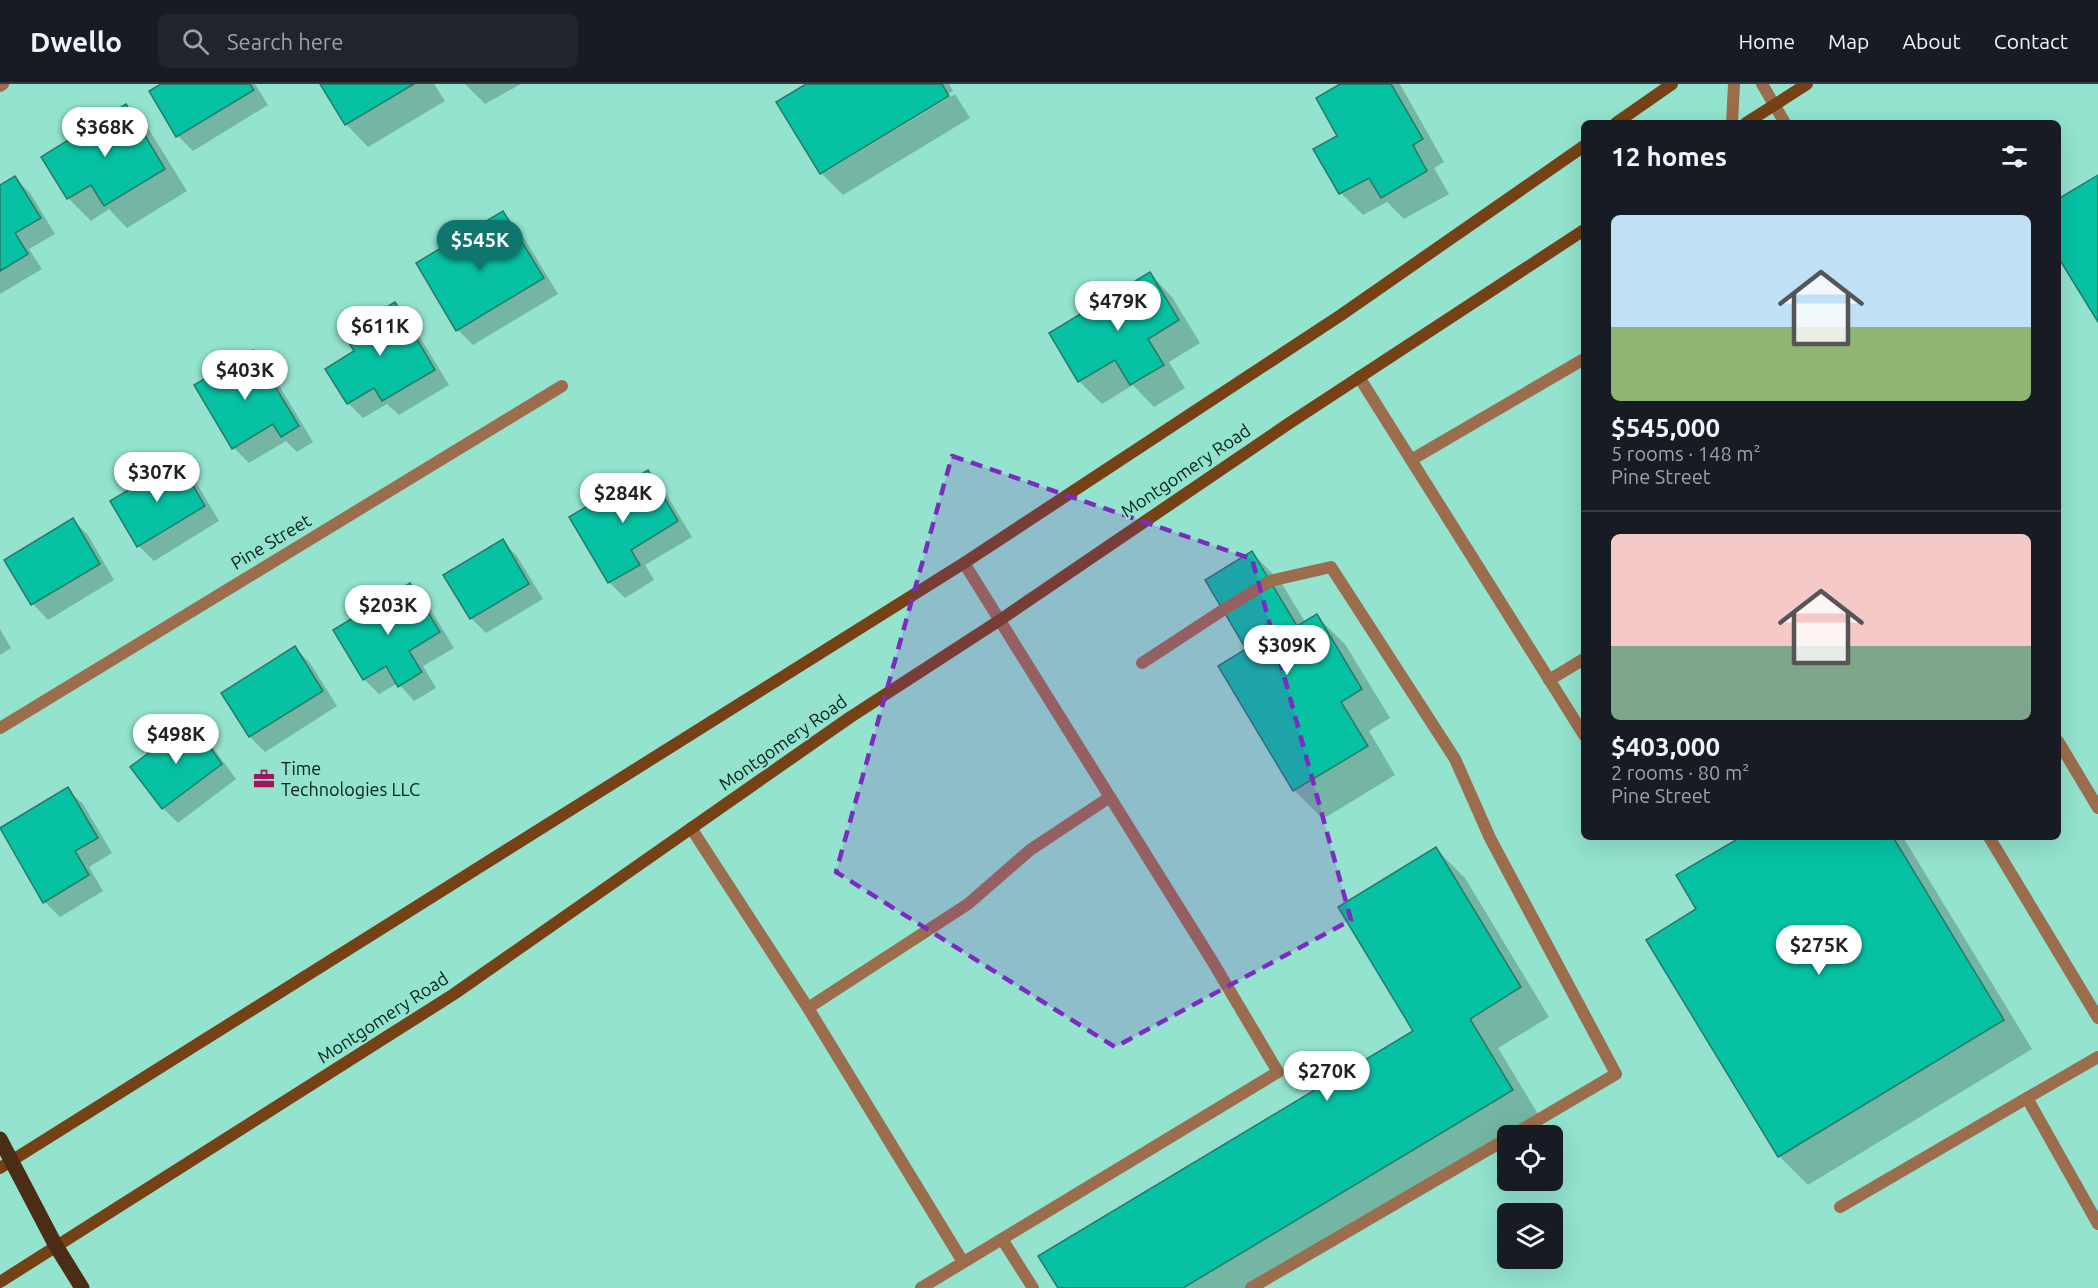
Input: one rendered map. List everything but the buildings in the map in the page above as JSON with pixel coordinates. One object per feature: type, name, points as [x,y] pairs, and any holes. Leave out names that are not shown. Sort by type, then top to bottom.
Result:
[{"type":"main road","points":[[1620,120],[1672,84]]},
{"type":"main road","points":[[1750,120],[1808,84]]},
{"type":"main road","points":[[6,1164],[964,563],[1341,315],[1581,148]]},
{"type":"main road","name":"Montgomery Road","points":[[0,1282],[454,994],[849,718],[1000,620],[1278,430],[1581,232]]},
{"type":"main road","points":[[0,1138],[6,1164],[82,1288]]},
{"type":"street","points":[[1732,120],[1734,84]]},
{"type":"street","points":[[1762,84],[1783,120]]},
{"type":"street","points":[[1411,460],[1581,361]]},
{"type":"street","points":[[1359,377],[1581,730]]},
{"type":"street","name":"Pine Street","points":[[0,728],[562,387]]},
{"type":"street","points":[[921,1288],[1278,1071],[1211,959],[964,563]]},
{"type":"street","points":[[1142,663],[1270,581],[1331,567],[1455,759],[1490,838],[1616,1074],[1529,1125]]},
{"type":"street","points":[[1549,680],[1581,661]]},
{"type":"street","points":[[2061,746],[2098,808]]},
{"type":"street","points":[[808,1008],[968,904],[1030,850],[1110,797]]},
{"type":"street","points":[[691,828],[808,1008],[963,1262]]},
{"type":"street","points":[[1991,840],[2098,1018]]},
{"type":"street","points":[[1840,1207],[2098,1057]]},
{"type":"street","points":[[2027,1098],[2098,1224]]},
{"type":"street","points":[[1251,1288],[1497,1144]]},
{"type":"street","points":[[1002,1239],[1033,1288]]},
{"type":"highlighted area","points":[[952,456],[1252,559],[1351,920],[1115,1047],[836,872]]},
{"type":"place","name":"Time Technologies LLC","points":[[264,779]]}]
